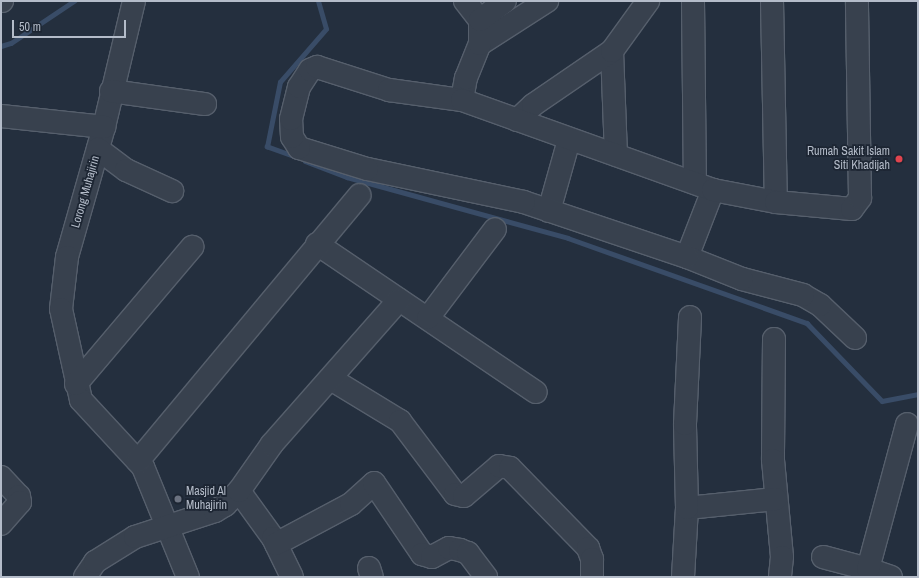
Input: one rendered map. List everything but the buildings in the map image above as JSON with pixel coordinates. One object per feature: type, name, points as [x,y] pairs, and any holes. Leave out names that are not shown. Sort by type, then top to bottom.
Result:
[{"type":"street","name":"Lorong Muhajirin","points":[[134,1],[111,91],[104,127],[68,257],[61,309],[76,384],[81,400],[143,467],[169,526],[188,577]]},
{"type":"street","points":[[462,100],[466,78],[480,44],[480,20],[465,1]]},
{"type":"street","points":[[480,20],[505,1]]},
{"type":"street","points":[[480,44],[547,1]]},
{"type":"street","points":[[517,120],[533,105],[612,51],[648,1]]},
{"type":"street","points":[[687,257],[704,187],[693,1]]},
{"type":"street","points":[[772,1],[776,202]]},
{"type":"street","points":[[855,338],[820,305],[803,295],[742,279],[687,257],[524,202],[367,169],[299,148],[292,137],[291,119],[299,87],[310,70],[318,67],[388,90],[462,100],[569,140],[616,155],[704,187],[776,202],[852,209],[857,204],[860,187],[857,1]]},
{"type":"street","points":[[612,51],[616,155]]},
{"type":"street","points":[[111,91],[205,104]]},
{"type":"street","points":[[1,116],[104,127]]},
{"type":"street","points":[[549,211],[569,140]]},
{"type":"street","points":[[98,148],[126,170],[172,191]]},
{"type":"street","points":[[138,462],[317,244],[360,195]]},
{"type":"street","points":[[428,318],[495,229]]},
{"type":"street","points":[[317,244],[536,392]]},
{"type":"street","points":[[76,384],[192,247]]},
{"type":"street","points":[[85,577],[94,562],[135,537],[215,511],[225,505],[239,491],[272,444],[331,379],[399,300]]},
{"type":"street","points":[[683,577],[687,508],[685,424],[690,317]]},
{"type":"street","points":[[774,339],[773,460],[782,557],[780,577]]},
{"type":"street","points":[[331,379],[400,421],[455,494],[464,496],[499,466],[510,468],[588,548],[588,575]]},
{"type":"street","points":[[864,571],[908,424]]},
{"type":"street","points":[[1,476],[19,496],[20,502],[1,524]]},
{"type":"street","points":[[276,544],[351,504],[374,483],[422,554],[432,557],[449,548],[460,550],[468,553],[486,577]]},
{"type":"street","points":[[239,491],[276,544],[292,577]]},
{"type":"street","points":[[687,508],[776,499]]},
{"type":"street","points":[[823,557],[864,571],[890,577]]},
{"type":"waterway","points":[[1,46],[11,43],[74,1]]},
{"type":"waterway","points":[[298,158],[267,147],[280,82],[326,29],[318,1]]},
{"type":"waterway","points":[[305,161],[347,177],[568,238],[807,323],[882,401],[918,394]]},
{"type":"place","name":"Rumah Sakit Islam Siti Khadijah","points":[[899,159]]},
{"type":"place","name":"Masjid Al Muhajirin","points":[[178,499]]}]
